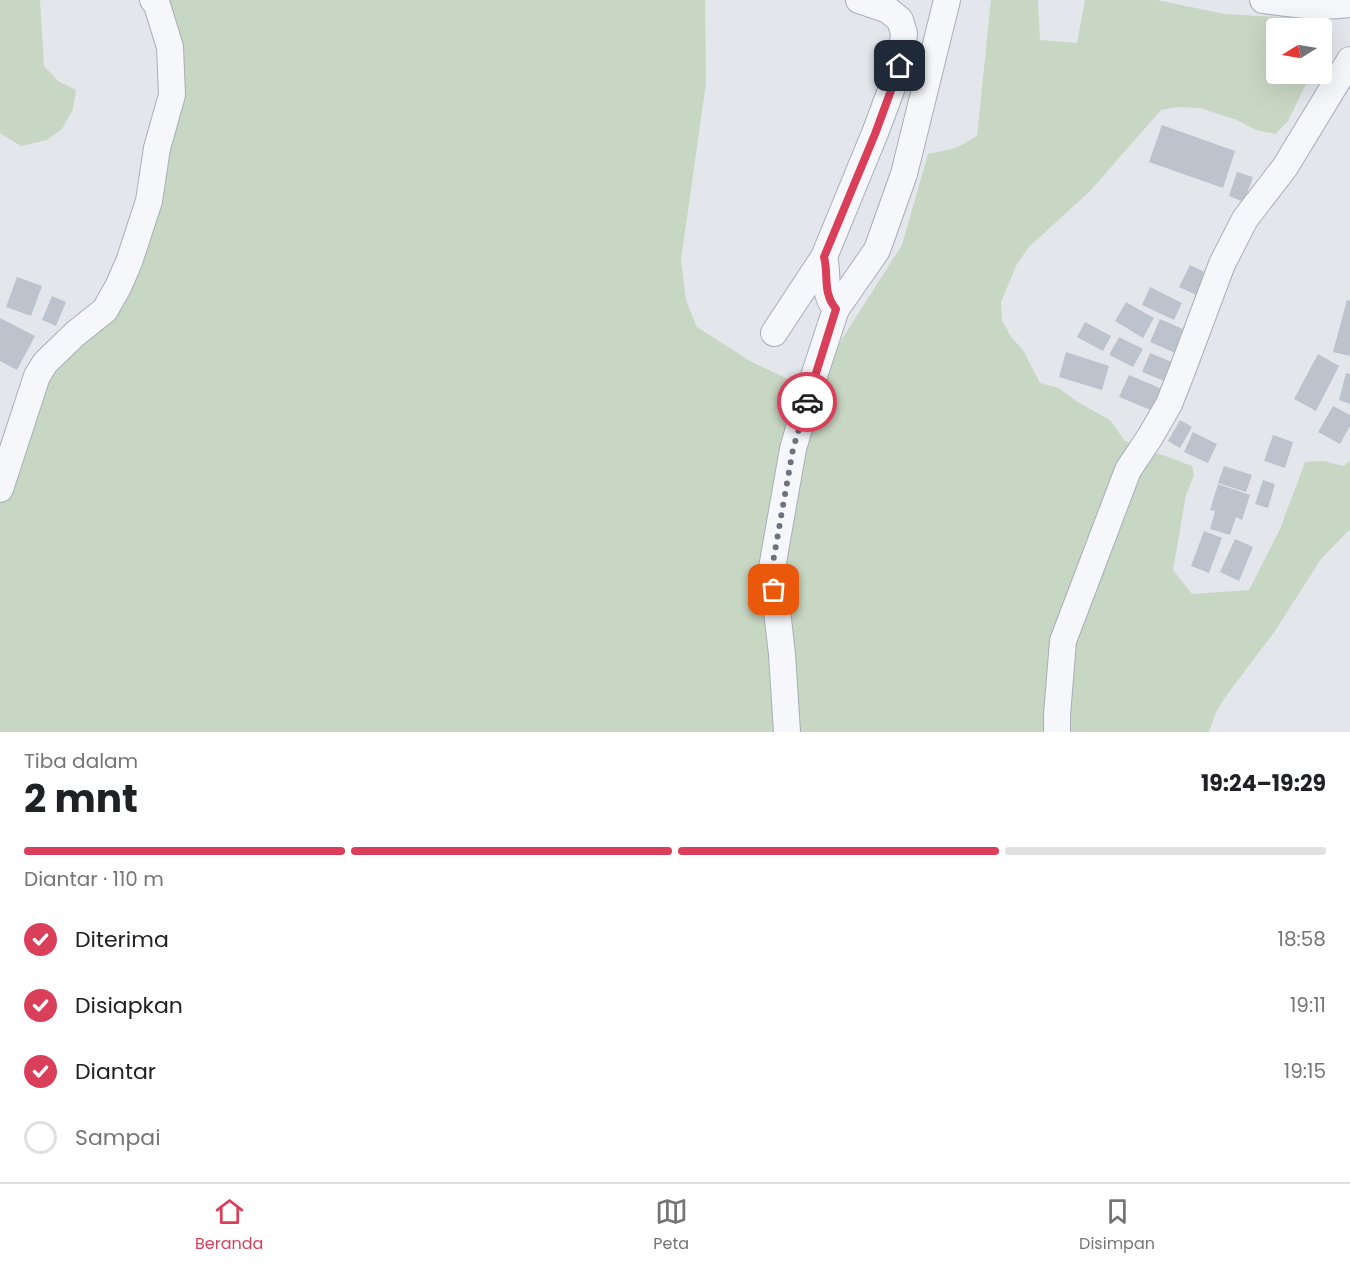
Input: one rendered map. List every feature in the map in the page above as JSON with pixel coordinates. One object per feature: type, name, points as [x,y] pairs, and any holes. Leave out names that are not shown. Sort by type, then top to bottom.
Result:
[{"type":"street","points":[[0,489],[37,376],[45,363],[75,334],[105,310],[129,262],[149,201],[157,148],[172,95],[170,47],[157,5],[153,0]]},
{"type":"street","points":[[774,333],[824,257],[875,134],[900,66],[904,33],[900,20],[888,10],[859,0]]},
{"type":"street","points":[[787,732],[782,654],[772,568],[793,449],[836,309],[877,250],[904,174],[947,0]]},
{"type":"street","points":[[1263,0],[1305,6],[1333,7],[1350,4]]},
{"type":"street","points":[[1058,732],[1057,715],[1063,641],[1128,470],[1169,404],[1222,264],[1245,219],[1285,167],[1350,60]]},
{"type":"street","points":[[824,257],[827,267],[828,295],[836,309]]},
{"type":"green space","points":[[0,0],[40,0],[44,66],[58,81],[76,90],[73,109],[62,129],[47,140],[21,146],[0,133]]},
{"type":"green space","points":[[165,0],[705,0],[706,83],[681,260],[686,300],[697,327],[750,361],[798,384],[824,381],[840,342],[902,245],[928,154],[956,148],[977,136],[991,0],[1038,0],[1040,40],[1077,43],[1085,0],[1157,0],[1225,14],[1296,18],[1266,18],[1266,84],[1306,84],[1288,121],[1275,134],[1256,130],[1237,120],[1200,108],[1179,107],[1161,110],[1091,190],[1029,247],[1017,264],[1001,302],[1002,320],[1011,337],[1023,350],[1040,383],[1059,388],[1076,401],[1110,420],[1125,441],[1192,466],[1194,475],[1186,495],[1173,570],[1192,594],[1249,590],[1280,529],[1305,462],[1324,461],[1343,466],[1350,461],[1350,529],[1321,559],[1275,631],[1226,696],[1216,712],[1209,732],[0,732],[0,474],[45,380],[158,203]]},
{"type":"building","points":[[1162,125],[1235,151],[1223,188],[1149,162]]},
{"type":"building","points":[[1237,172],[1253,177],[1244,202],[1229,196]]},
{"type":"building","points":[[1190,265],[1207,273],[1196,295],[1179,287]]},
{"type":"building","points":[[17,277],[42,286],[31,316],[6,307]]},
{"type":"building","points":[[1150,287],[1182,303],[1174,320],[1142,305]]},
{"type":"building","points":[[52,296],[66,302],[56,326],[42,320]]},
{"type":"building","points":[[1347,300],[1350,301],[1350,356],[1333,352]]},
{"type":"building","points":[[1126,302],[1154,318],[1143,338],[1115,321]]},
{"type":"building","points":[[0,318],[35,336],[17,370],[0,361]]},
{"type":"building","points":[[1160,319],[1185,330],[1175,353],[1150,342]]},
{"type":"building","points":[[1085,322],[1111,336],[1103,351],[1077,337]]},
{"type":"building","points":[[1119,337],[1143,349],[1133,367],[1109,355]]},
{"type":"building","points":[[1066,352],[1109,366],[1102,390],[1059,377]]},
{"type":"building","points":[[1150,353],[1174,363],[1167,382],[1142,372]]},
{"type":"building","points":[[1318,354],[1339,366],[1316,411],[1294,399]]},
{"type":"building","points":[[1346,373],[1350,374],[1350,404],[1339,400]]},
{"type":"building","points":[[1129,375],[1162,389],[1153,411],[1119,397]]},
{"type":"building","points":[[1333,406],[1350,415],[1350,426],[1340,444],[1318,432]]},
{"type":"building","points":[[1180,420],[1192,427],[1180,448],[1168,441]]},
{"type":"building","points":[[1193,432],[1217,444],[1208,463],[1184,452]]},
{"type":"building","points":[[1273,435],[1293,442],[1285,468],[1264,461]]},
{"type":"building","points":[[1224,466],[1252,475],[1246,492],[1218,483]]},
{"type":"building","points":[[1263,480],[1275,484],[1268,508],[1255,504]]},
{"type":"building","points":[[1218,484],[1250,495],[1242,520],[1236,517],[1230,535],[1210,529],[1215,511],[1210,510]]},
{"type":"building","points":[[1204,531],[1222,538],[1209,573],[1191,566]]},
{"type":"building","points":[[1235,539],[1253,547],[1239,581],[1220,572]]},
{"type":"way so far","points":[[774,590],[772,568],[793,449],[807,402]]},
{"type":"route","points":[[807,402],[836,309],[828,295],[827,267],[824,257],[875,134],[900,66]]}]
